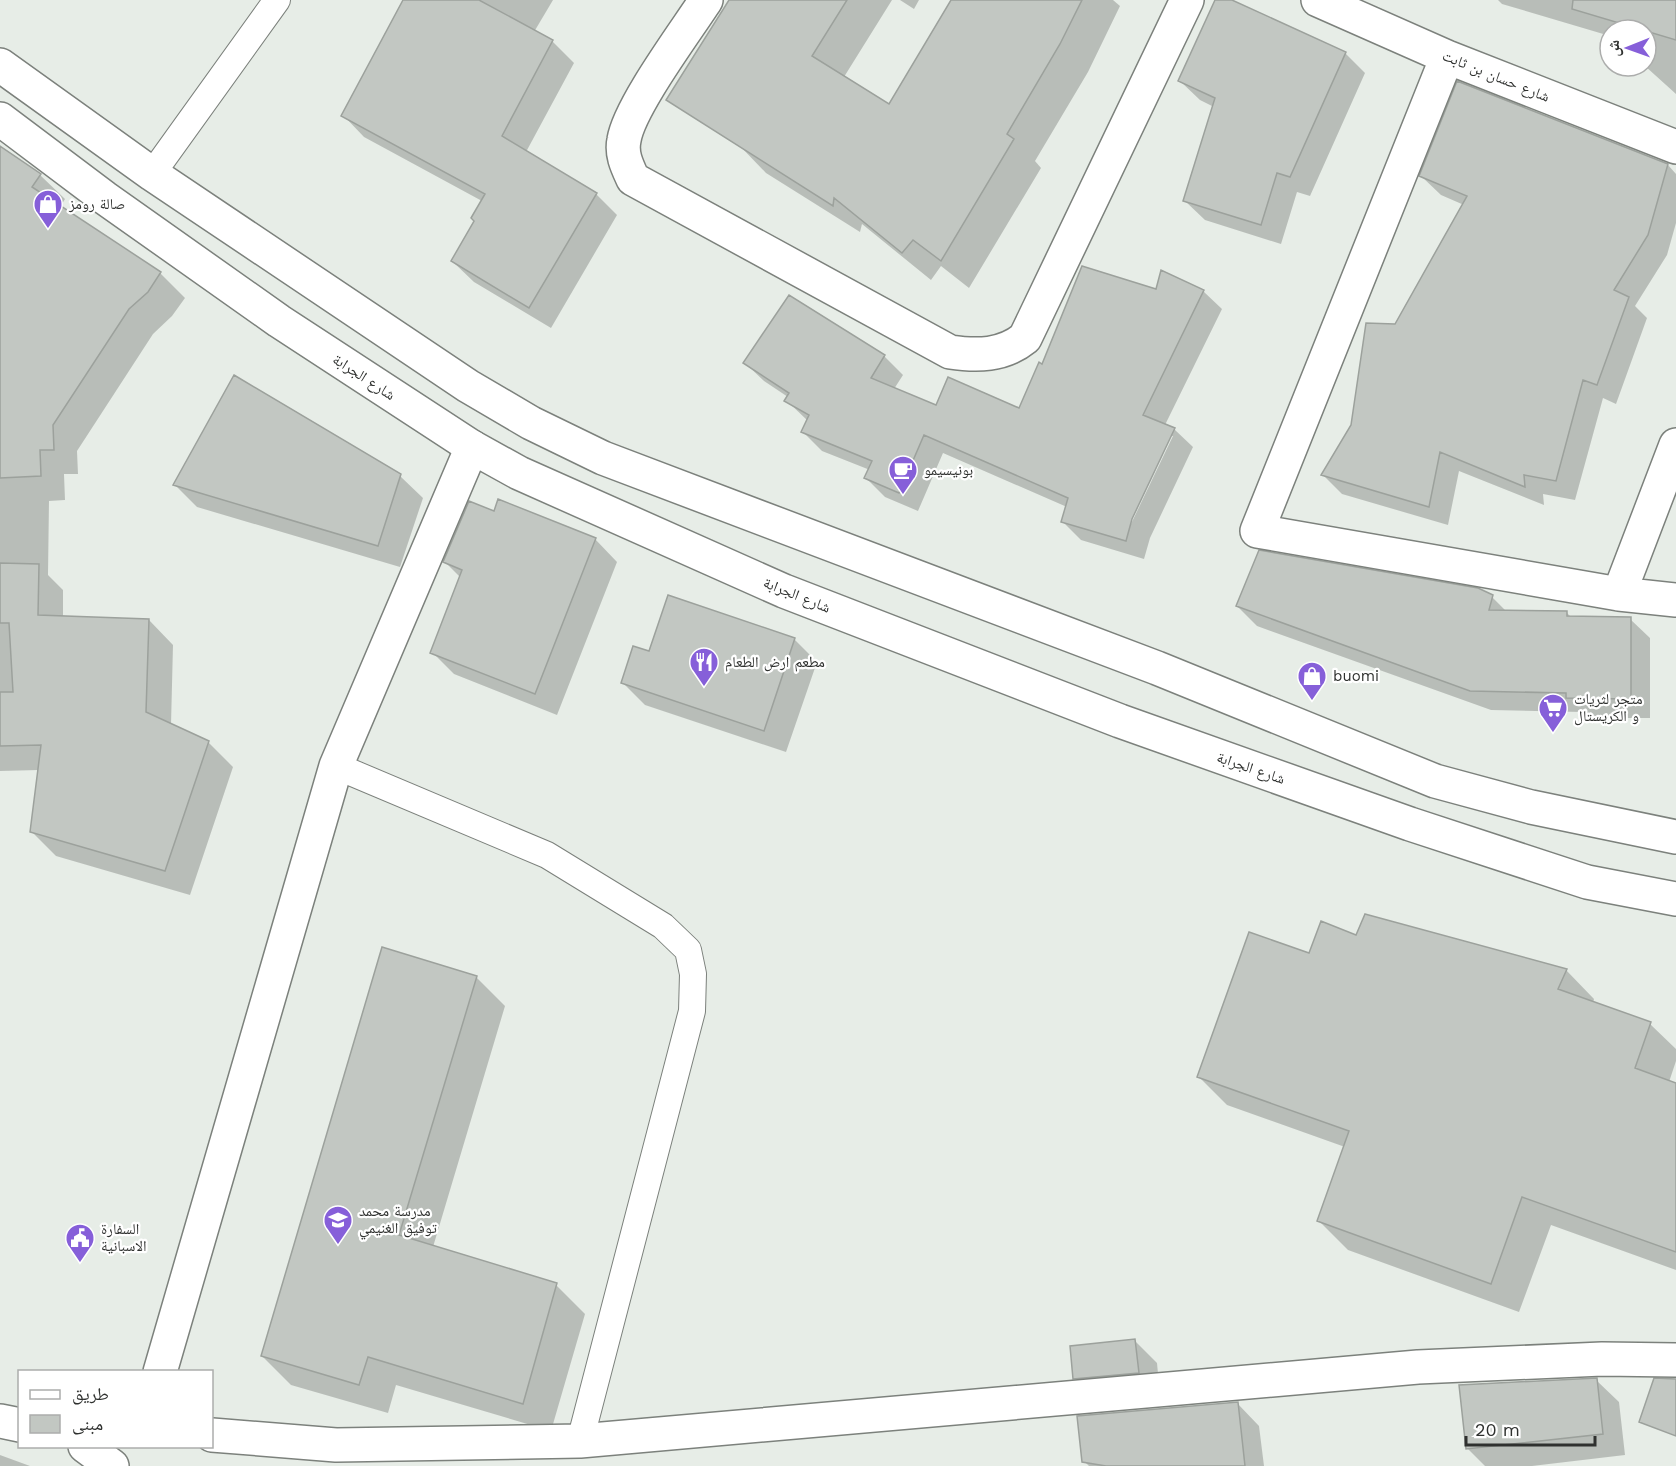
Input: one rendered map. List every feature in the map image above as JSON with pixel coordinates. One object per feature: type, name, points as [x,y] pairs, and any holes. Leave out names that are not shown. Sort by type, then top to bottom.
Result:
[{"type":"street","points":[[706,0],[635,112],[624,139],[624,158],[633,179],[950,352],[975,356],[1014,347],[1025,338],[1187,0]]},
{"type":"street","name":"شارع حسان بن ثابت","points":[[1318,0],[1447,57],[1676,147]]},
{"type":"street","points":[[1447,57],[1257,531],[1620,594],[1676,600]]},
{"type":"street","points":[[0,65],[152,174],[468,386],[531,423],[603,458],[1156,668],[1435,781],[1531,807],[1676,837]]},
{"type":"street","name":"شارع الجرابة","points":[[0,119],[105,198],[279,321],[472,447],[519,473],[784,591],[1120,721],[1410,824],[1587,882],[1676,899]]},
{"type":"street","points":[[1620,594],[1676,446]]},
{"type":"street","points":[[160,1370],[336,766],[472,447]]},
{"type":"street","points":[[213,1435],[334,1456],[580,1441],[1418,1367],[1602,1359],[1676,1360]]},
{"type":"street","points":[[0,1421],[18,1425]]},
{"type":"street","points":[[88,1448],[112,1466]]},
{"type":"lane","points":[[152,174],[277,0]]},
{"type":"lane","points":[[336,766],[547,855],[663,926],[688,950],[693,974],[692,1011],[580,1441]]},
{"type":"building","points":[[403,0],[479,0],[553,40],[502,136],[597,193],[529,308],[451,261],[474,221],[471,218],[485,194],[341,116]]},
{"type":"building","points":[[729,0],[847,0],[812,56],[889,104],[951,0],[1082,0],[1060,44],[1007,134],[1014,139],[941,261],[913,240],[902,253],[834,198],[833,206],[666,100]]},
{"type":"building","points":[[1215,0],[1232,0],[1346,52],[1290,177],[1277,173],[1261,225],[1183,201],[1215,98],[1178,81]]},
{"type":"building","points":[[1573,0],[1676,0],[1676,40],[1658,35],[1658,18],[1602,18],[1572,9]]},
{"type":"building","points":[[1457,81],[1668,164],[1648,235],[1614,290],[1629,297],[1597,385],[1583,380],[1556,481],[1524,475],[1525,487],[1440,452],[1429,507],[1321,475],[1351,425],[1366,323],[1395,324],[1467,196],[1419,176]]},
{"type":"building","name":"صالة رومز","points":[[0,146],[41,174],[32,187],[161,272],[148,292],[129,309],[53,425],[54,450],[40,450],[41,476],[0,478]]},
{"type":"building","points":[[1082,266],[1156,289],[1161,270],[1204,290],[1143,415],[1175,428],[1132,519],[1126,541],[1061,522],[1068,498],[924,435],[899,493],[864,478],[872,461],[801,432],[809,415],[784,401],[789,393],[743,363],[789,295],[885,355],[871,378],[936,405],[948,377],[1019,408],[1039,362],[1042,364]]},
{"type":"building","points":[[234,375],[401,474],[378,546],[173,485]]},
{"type":"building","points":[[498,499],[596,538],[535,694],[430,653],[462,570],[443,562],[469,501],[494,511]]},
{"type":"building","points":[[1259,550],[1478,588],[1493,595],[1489,610],[1567,611],[1567,616],[1631,617],[1631,699],[1566,698],[1566,693],[1470,691],[1236,606]]},
{"type":"building","points":[[0,563],[39,564],[38,615],[149,619],[146,712],[209,741],[165,871],[30,832],[41,745],[0,746],[0,692],[13,692],[9,623],[0,623]]},
{"type":"building","points":[[668,595],[795,638],[764,731],[621,683],[633,646],[649,651]]},
{"type":"building","points":[[1365,914],[1567,969],[1558,989],[1651,1022],[1635,1068],[1676,1083],[1676,1252],[1522,1197],[1491,1284],[1317,1221],[1349,1131],[1197,1077],[1249,932],[1309,953],[1321,921],[1356,935]]},
{"type":"building","points":[[382,947],[477,976],[399,1235],[557,1283],[523,1404],[368,1357],[359,1385],[261,1356]]},
{"type":"building","points":[[1135,1339],[1139,1373],[1073,1379],[1070,1346]]},
{"type":"building","points":[[1597,1378],[1603,1434],[1466,1449],[1459,1385]]},
{"type":"building","points":[[1654,1378],[1676,1379],[1676,1436],[1639,1422]]},
{"type":"building","points":[[1238,1402],[1245,1466],[1106,1466],[1082,1462],[1077,1416]]},
{"type":"place","name":"صالة رومز","points":[[48,230]]},
{"type":"place","name":"بونيسيمو","points":[[903,496]]},
{"type":"place","name":"مطعم ارض الطعام","points":[[704,688]]},
{"type":"place","name":"buomi","points":[[1312,702]]},
{"type":"place","name":"متجر لثريات و الكريستال","points":[[1553,734]]},
{"type":"place","name":"مدرسة محمد توفيق الغنيمي","points":[[338,1246]]},
{"type":"place","name":"السفارة الاسبانية","points":[[80,1264]]}]
